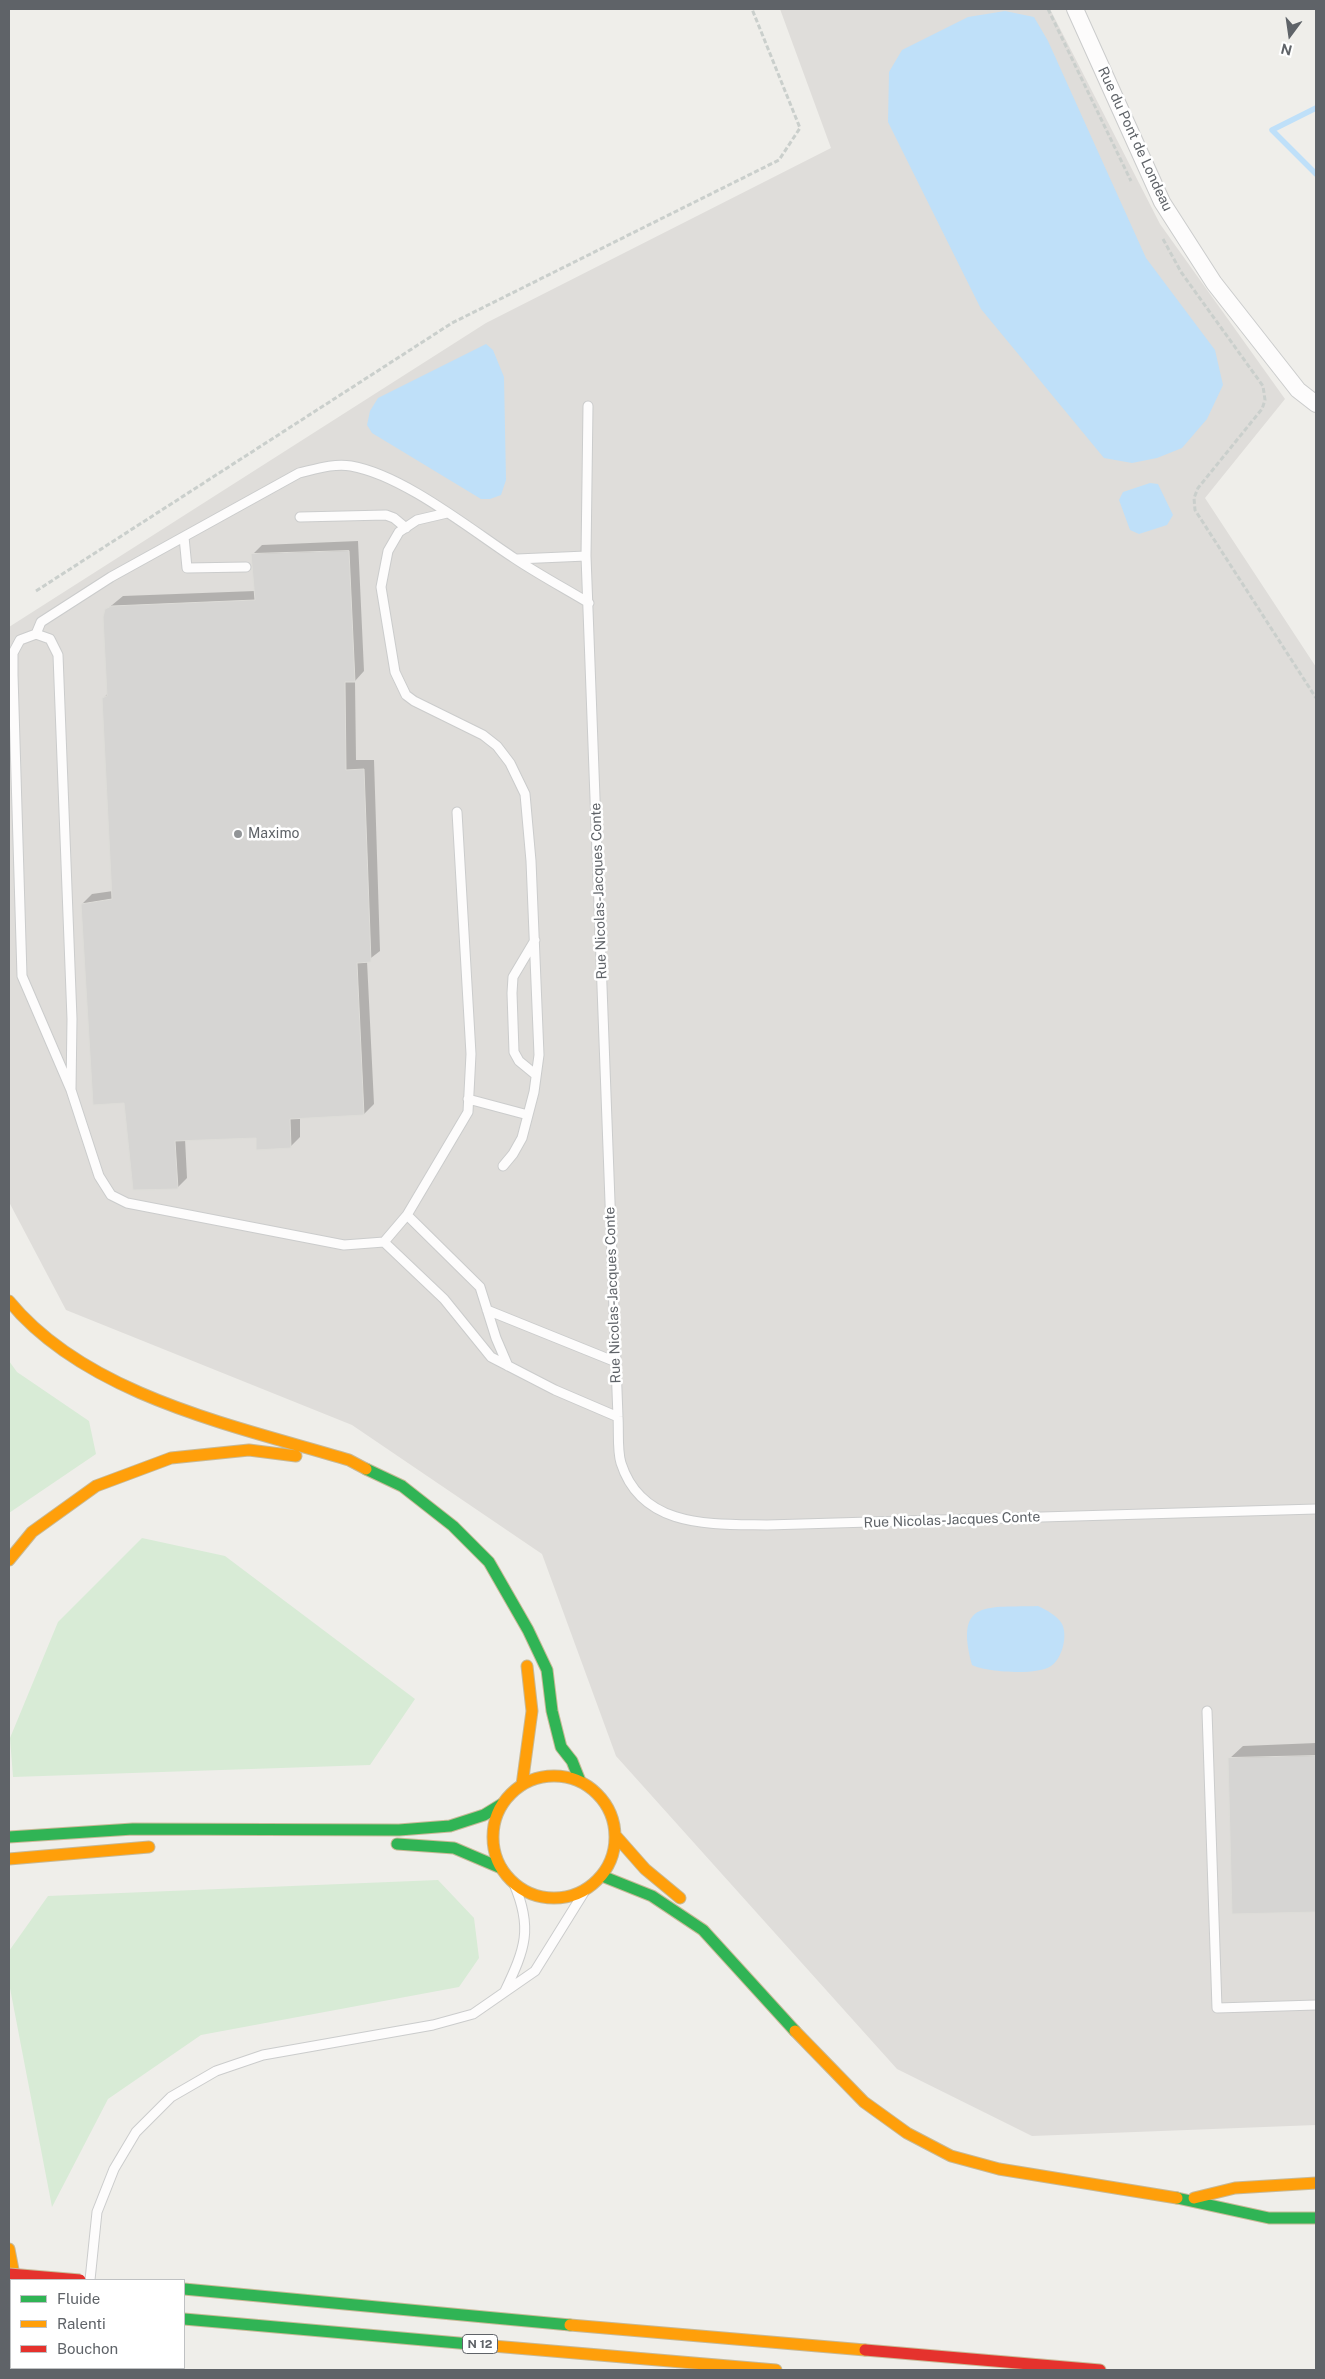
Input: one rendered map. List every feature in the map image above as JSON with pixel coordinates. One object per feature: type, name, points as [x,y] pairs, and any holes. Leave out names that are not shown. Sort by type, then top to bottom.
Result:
[{"type":"highway","points":[[9,1301],[27,1323],[90,1368],[167,1405],[349,1460],[402,1486],[453,1526],[489,1562],[528,1630],[548,1670],[552,1710],[561,1747],[572,1761],[580,1781]]},
{"type":"highway","points":[[9,1560],[32,1532],[96,1486],[171,1458],[249,1450],[299,1456],[323,1465]]},
{"type":"highway","points":[[522,1651],[532,1684],[532,1724],[522,1785]]},
{"type":"highway","points":[[9,1837],[133,1829],[399,1830],[450,1826],[484,1815],[502,1804],[522,1785],[535,1778],[550,1776],[580,1781],[594,1790],[605,1803],[613,1818],[615,1835],[612,1856],[602,1876],[586,1890],[568,1897],[549,1898],[530,1894],[514,1884],[501,1868],[494,1852],[492,1836],[495,1819],[502,1804]]},
{"type":"highway","points":[[615,1835],[653,1878],[689,1905]]},
{"type":"highway","points":[[388,1844],[416,1844],[454,1848],[501,1868]]},
{"type":"highway","points":[[9,1859],[136,1847],[165,1847]]},
{"type":"highway","points":[[602,1876],[652,1896],[703,1930],[864,2102],[907,2133],[951,2156],[999,2169],[1188,2200],[1269,2218],[1316,2218]]},
{"type":"highway","points":[[704,1916],[765,1984],[797,2032]]},
{"type":"highway","points":[[1188,2200],[1235,2188],[1316,2183]]},
{"type":"highway","points":[[9,2249],[15,2279]]},
{"type":"highway","points":[[9,2274],[68,2279]]},
{"type":"highway","name":"N 12","points":[[185,2289],[537,2322],[1100,2370]]},
{"type":"highway","name":"N 12","points":[[185,2319],[776,2370]]},
{"type":"street","name":"Rue du Pont de Londeau","points":[[1075,9],[1162,202],[1214,283],[1298,390],[1316,404]]},
{"type":"lane","name":"Rue Nicolas-Jacques Conte","points":[[588,406],[586,556],[618,1417],[621,1462],[632,1484],[651,1506],[678,1520],[706,1524],[767,1525],[1316,1509]]},
{"type":"lane","points":[[36,634],[41,622],[111,577],[299,473],[329,466],[352,466],[388,479],[447,512],[516,559],[589,603]]},
{"type":"lane","points":[[447,512],[417,520],[399,532],[388,551],[381,587],[395,672],[406,694],[410,698],[484,736],[497,746],[510,763],[525,794],[535,940],[539,1055],[522,1138],[513,1154],[503,1166]]},
{"type":"lane","points":[[300,517],[386,515],[394,518],[406,528]]},
{"type":"lane","points":[[184,537],[187,568],[246,566]]},
{"type":"lane","points":[[516,559],[586,556]]},
{"type":"lane","points":[[71,1090],[72,1019],[58,655],[50,639],[36,634],[20,640],[13,653],[22,976],[71,1090],[99,1176],[111,1195],[127,1203],[344,1245],[384,1242],[407,1215],[468,1112],[471,1054],[457,812]]},
{"type":"lane","points":[[535,940],[513,977],[512,993],[514,1052],[519,1062],[536,1075]]},
{"type":"lane","points":[[468,1098],[528,1115]]},
{"type":"lane","points":[[407,1215],[480,1287],[508,1366]]},
{"type":"lane","points":[[384,1242],[444,1299],[491,1357],[618,1417]]},
{"type":"lane","points":[[487,1310],[616,1362]]},
{"type":"lane","points":[[1207,1711],[1217,2008],[1316,2006]]},
{"type":"lane","points":[[504,1994],[518,1963],[525,1935],[523,1906],[514,1884]]},
{"type":"lane","points":[[90,2279],[97,2212],[114,2169],[136,2132],[171,2097],[216,2071],[263,2055],[433,2025],[473,2014],[535,1971],[586,1890]]},
{"type":"path","points":[[36,592],[452,323],[780,160],[800,128],[752,9]]},
{"type":"path","points":[[1048,9],[1133,185]]},
{"type":"path","points":[[1162,238],[1181,272],[1263,386],[1265,400],[1262,409],[1198,488],[1194,498],[1196,510],[1316,698]]},
{"type":"shaded area","points":[[780,9],[1050,9],[1160,224],[1285,399],[1205,498],[1316,667],[1316,2125],[1032,2136],[897,2069],[616,1756],[542,1554],[352,1425],[66,1310],[9,1202],[9,627],[486,323],[831,148]]},
{"type":"green space","points":[[9,1361],[17,1372],[89,1421],[96,1454],[9,1513]]},
{"type":"green space","points":[[142,1538],[225,1556],[415,1699],[370,1765],[13,1777],[10,1738],[58,1622]]},
{"type":"green space","points":[[438,1880],[474,1918],[479,1958],[459,1987],[201,2035],[108,2099],[52,2207],[9,1983],[9,1951],[48,1896]]},
{"type":"water","points":[[1005,11],[1034,17],[1048,41],[1146,258],[1215,350],[1223,385],[1207,419],[1182,448],[1157,458],[1132,463],[1104,458],[981,309],[888,122],[889,72],[902,50],[968,17]]},
{"type":"water","points":[[486,344],[493,350],[504,377],[506,480],[501,495],[490,499],[481,499],[372,433],[367,425],[370,411],[378,398]]},
{"type":"water","points":[[1150,483],[1158,484],[1173,515],[1167,525],[1139,534],[1130,530],[1119,500],[1123,492]]},
{"type":"water","points":[[1038,1606],[1057,1618],[1064,1629],[1063,1647],[1055,1663],[1044,1669],[1024,1672],[988,1670],[972,1665],[968,1643],[968,1628],[972,1617],[979,1611],[990,1608]]},
{"type":"building","name":"Maximo","points":[[349,551],[355,682],[345,682],[346,770],[364,769],[371,962],[357,963],[364,1115],[290,1119],[291,1148],[256,1150],[256,1138],[175,1141],[178,1189],[133,1190],[124,1103],[93,1105],[81,904],[112,899],[102,698],[107,696],[103,617],[105,609],[112,606],[255,600],[251,554]]},
{"type":"building","points":[[1316,1756],[1316,1912],[1232,1914],[1228,1758]]},
{"type":"waterway","points":[[1316,108],[1272,130],[1316,174]]},
{"type":"traffic: fast","points":[[366,1469],[402,1486],[453,1526],[489,1562],[528,1630],[547,1670],[552,1711],[561,1747],[572,1761],[580,1781]]},
{"type":"traffic: fast","points":[[9,1837],[133,1829],[399,1830],[450,1826],[484,1815],[502,1804]]},
{"type":"traffic: fast","points":[[397,1844],[454,1848],[501,1868]]},
{"type":"traffic: fast","points":[[602,1876],[652,1896],[703,1930],[795,2031]]},
{"type":"traffic: fast","points":[[1177,2198],[1269,2218],[1316,2218]]},
{"type":"traffic: fast","points":[[185,2289],[570,2325]]},
{"type":"traffic: fast","points":[[185,2319],[493,2346]]},
{"type":"traffic: slow","points":[[9,1301],[41,1334],[79,1361],[121,1384],[212,1420],[349,1460],[366,1469]]},
{"type":"traffic: slow","points":[[9,1560],[32,1532],[96,1486],[171,1458],[249,1450],[296,1456]]},
{"type":"traffic: slow","points":[[522,1785],[532,1711],[527,1666]]},
{"type":"traffic: slow","points":[[554,1776],[566,1777],[577,1781],[588,1786],[597,1794],[605,1803],[610,1814],[614,1825],[615,1837],[614,1849],[610,1860],[605,1871],[597,1880],[588,1888],[577,1893],[566,1897],[554,1898],[542,1897],[531,1893],[520,1888],[511,1880],[503,1871],[498,1860],[494,1849],[493,1837],[494,1825],[498,1814],[503,1803],[511,1794],[520,1786],[531,1781],[542,1777],[554,1776]]},
{"type":"traffic: slow","points":[[615,1835],[645,1869],[680,1898]]},
{"type":"traffic: slow","points":[[9,1859],[149,1847]]},
{"type":"traffic: slow","points":[[795,2031],[864,2102],[907,2133],[951,2156],[999,2169],[1177,2198]]},
{"type":"traffic: slow","points":[[1194,2198],[1235,2188],[1316,2183]]},
{"type":"traffic: slow","points":[[9,2249],[15,2279]]},
{"type":"traffic: slow","points":[[570,2325],[865,2350]]},
{"type":"traffic: slow","points":[[493,2346],[776,2370]]},
{"type":"traffic: jam","points":[[9,2274],[68,2279]]},
{"type":"traffic: jam","points":[[865,2350],[1100,2370]]},
{"type":"place","name":"Maximo","points":[[238,834]]}]
